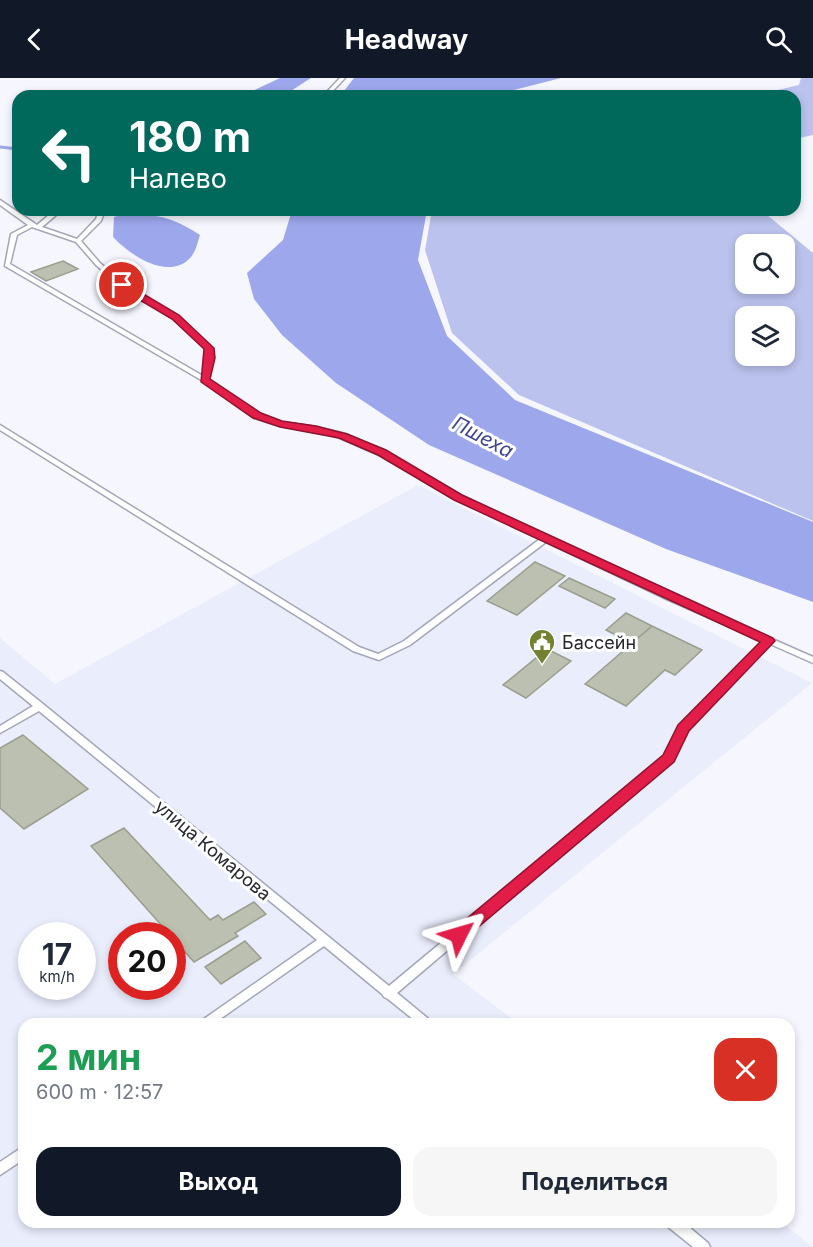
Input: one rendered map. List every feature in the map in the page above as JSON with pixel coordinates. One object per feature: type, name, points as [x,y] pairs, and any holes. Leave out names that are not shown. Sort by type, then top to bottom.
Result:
[{"type":"lane","points":[[331,90],[343,78]]},
{"type":"lane","points":[[22,216],[35,225],[78,241],[98,264],[122,285],[176,317],[209,348],[210,358],[205,380]]},
{"type":"lane","points":[[49,216],[14,234],[7,265],[205,380],[257,416],[280,424],[316,429],[353,440],[382,453],[458,497],[545,539],[813,660]]},
{"type":"lane","points":[[78,241],[100,216]]},
{"type":"lane","points":[[0,427],[356,649],[378,657],[407,643],[545,539]]},
{"type":"lane","points":[[388,994],[669,758],[683,729],[768,641]]},
{"type":"lane","name":"улица Комарова","points":[[0,674],[418,1018]]},
{"type":"lane","points":[[0,730],[40,706]]},
{"type":"lane","points":[[214,1018],[323,941]]},
{"type":"lane","points":[[0,1169],[18,1156]]},
{"type":"lane","points":[[679,1228],[703,1247]]},
{"type":"shaded area","points":[[801,78],[813,78],[813,135],[801,138],[801,90],[778,90],[799,85]]},
{"type":"shaded area","points":[[431,216],[768,216],[790,234],[735,234],[735,294],[795,294],[795,238],[813,253],[813,521],[519,395],[452,333],[425,250]]},
{"type":"shaded area","points":[[418,485],[812,683],[453,974],[511,1018],[18,1018],[18,1228],[789,1228],[813,1247],[0,1247],[0,638],[55,684]]},
{"type":"water","points":[[280,78],[311,78],[292,90],[255,90]]},
{"type":"water","points":[[354,78],[561,78],[514,90],[345,90]]},
{"type":"water","name":"Пшеха","points":[[290,216],[426,216],[418,260],[447,336],[515,400],[813,522],[813,602],[666,549],[429,445],[336,383],[282,335],[254,299],[247,273],[283,240]]},
{"type":"water","points":[[114,217],[164,218],[181,224],[200,235],[197,246],[193,255],[182,264],[172,267],[150,263],[129,251],[113,237]]},
{"type":"building","points":[[63,261],[78,269],[46,281],[31,272]]},
{"type":"building","points":[[535,562],[565,576],[517,615],[487,601]]},
{"type":"building","points":[[569,578],[615,599],[605,608],[559,586]]},
{"type":"building","points":[[626,613],[652,626],[632,643],[606,630]]},
{"type":"building","points":[[652,626],[702,650],[675,675],[665,670],[626,706],[585,684]]},
{"type":"building","points":[[547,649],[571,661],[526,698],[503,685]]},
{"type":"building","points":[[23,735],[88,789],[24,829],[0,808],[0,748]]},
{"type":"building","points":[[124,828],[210,920],[218,915],[223,920],[254,902],[266,914],[235,933],[238,936],[194,962],[186,953],[186,922],[158,922],[91,846]]},
{"type":"building","points":[[245,941],[261,958],[221,984],[205,967]]},
{"type":"waterway","points":[[0,147],[12,148]]},
{"type":"place","name":"Бассейн","points":[[542,665]]},
{"type":"route","points":[[122,285],[176,317],[209,348],[210,358],[205,380],[257,416],[280,424],[316,429],[343,436],[382,453],[458,497],[645,586],[768,641],[683,729],[669,758],[459,935]]}]
